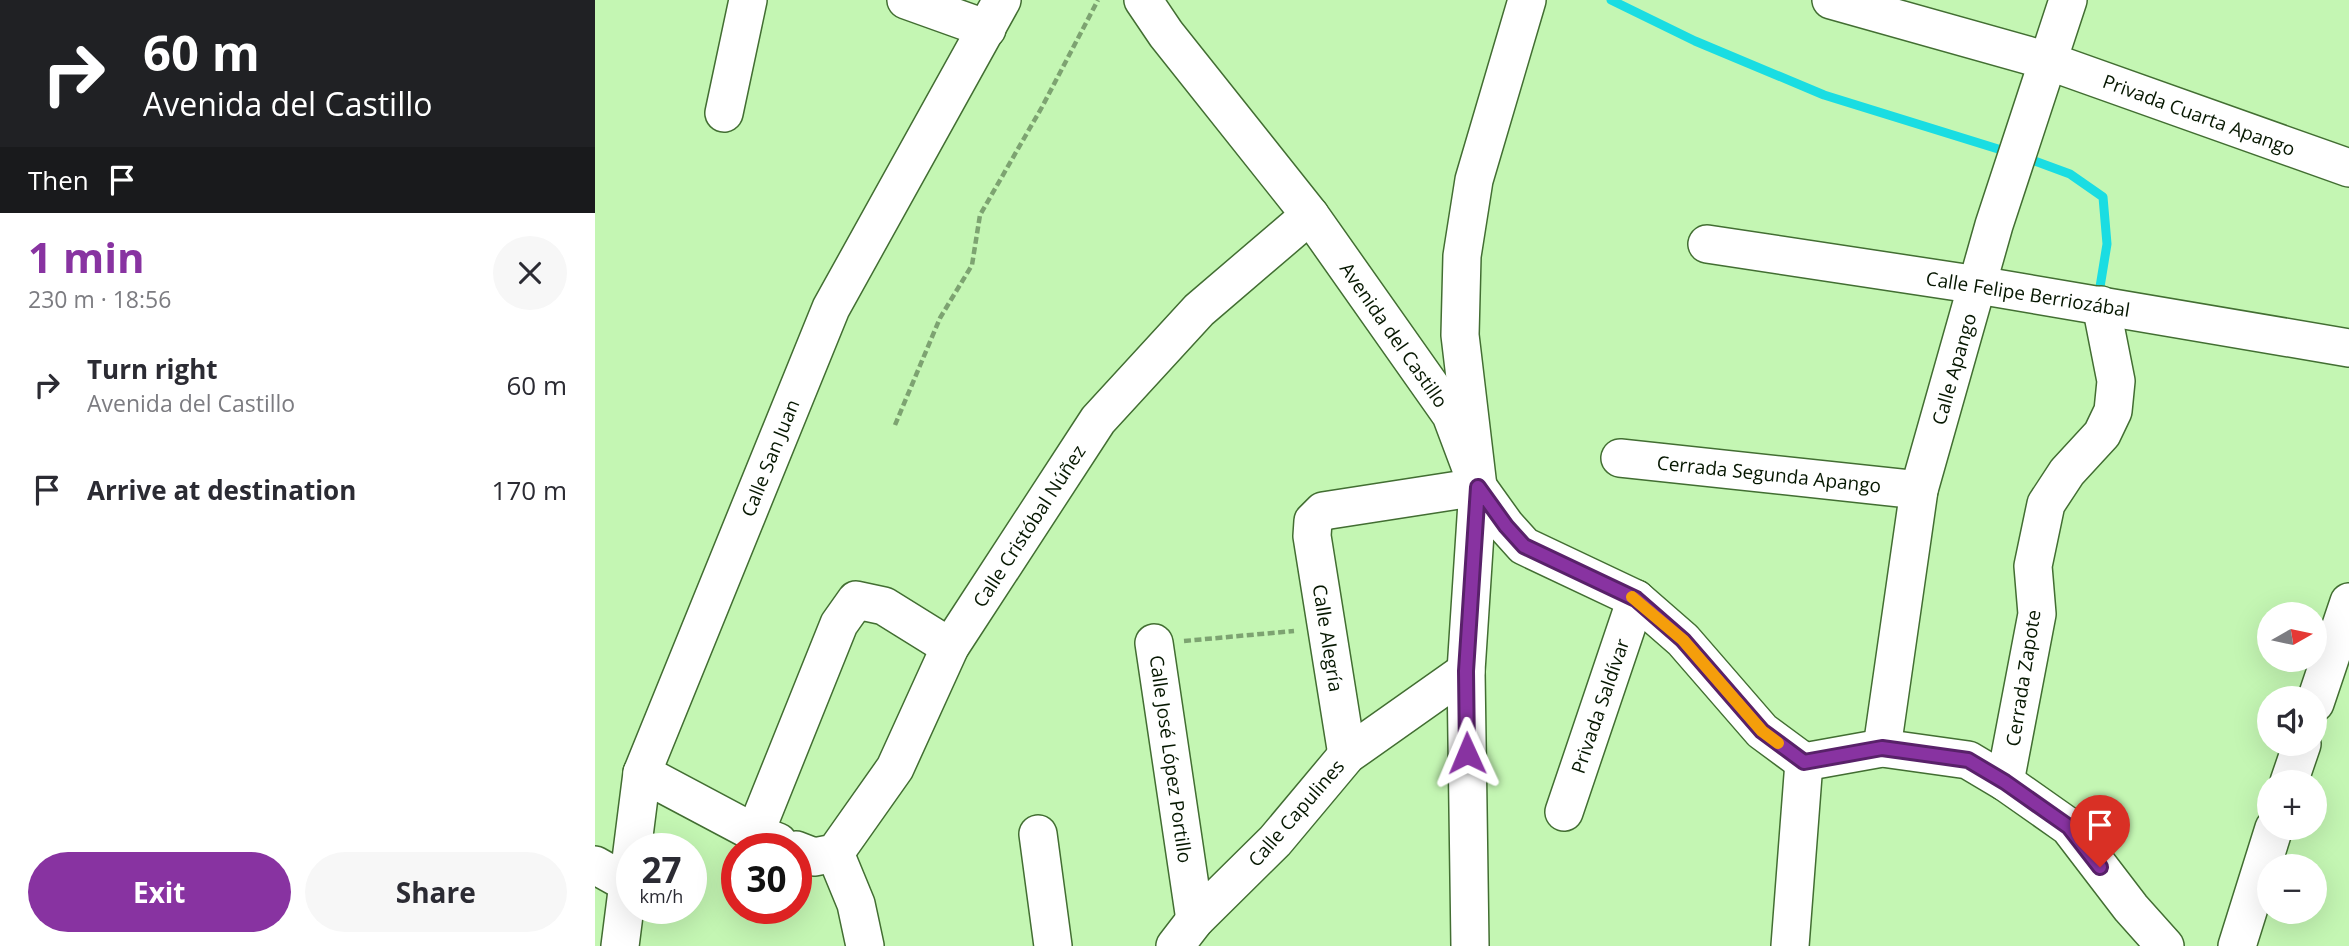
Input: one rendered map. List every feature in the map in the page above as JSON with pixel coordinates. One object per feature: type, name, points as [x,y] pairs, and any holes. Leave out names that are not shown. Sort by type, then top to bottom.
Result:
[{"type":"street","points":[[723,113],[748,0]]},
{"type":"street","points":[[906,0],[994,14]]},
{"type":"street","name":"Avenida del Castillo","points":[[1143,0],[1166,34],[1310,215],[1451,415],[1478,487],[1506,526],[1524,546],[1636,599],[1683,640],[1762,731],[1804,762]]},
{"type":"street","points":[[1483,946],[1470,946],[1466,671],[1478,487],[1460,335],[1462,256],[1474,180],[1527,0]]},
{"type":"street","name":"Privada Cuarta Apango","points":[[1831,0],[2048,61],[2349,168]]},
{"type":"street","name":"Calle Apango","points":[[1882,748],[1919,490],[1994,225],[2068,0]]},
{"type":"street","name":"Calle San Juan","points":[[634,833],[642,773],[831,308],[994,14]]},
{"type":"street","name":"Calle Cristóbal Núñez","points":[[835,853],[895,768],[950,647],[1098,420],[1199,310],[1310,215]]},
{"type":"street","name":"Calle Felipe Berriozábal","points":[[1707,244],[2102,305],[2349,348]]},
{"type":"street","name":"Cerrada Zapote","points":[[2005,782],[2037,614],[2033,566],[2046,503],[2067,472],[2102,434],[2113,411],[2116,381],[2102,305]]},
{"type":"street","name":"Cerrada Segunda Apango","points":[[1620,458],[1919,490]]},
{"type":"street","name":"Calle Alegría","points":[[1347,755],[1312,536],[1313,521],[1323,511],[1478,487]]},
{"type":"street","name":"Privada Saldívar","points":[[1564,812],[1636,599]]},
{"type":"street","points":[[642,773],[755,833],[839,624],[856,600],[884,606],[950,647]]},
{"type":"street","points":[[2321,686],[2349,602]]},
{"type":"street","name":"Calle José López Portillo","points":[[1154,643],[1185,933]]},
{"type":"street","name":"Calle Capulines","points":[[1185,933],[1275,841],[1347,755],[1466,671]]},
{"type":"street","points":[[1790,946],[1804,762],[1882,748],[1968,760],[2005,782],[2069,827],[2131,908],[2165,946]]},
{"type":"street","points":[[1038,834],[1053,946]]},
{"type":"street","points":[[2237,946],[2270,840]]},
{"type":"street","points":[[812,856],[835,853],[856,904],[865,946]]},
{"type":"street","points":[[595,865],[616,877]]},
{"type":"street","name":"Calle San Juan","points":[[619,946],[622,924]]},
{"type":"path","points":[[895,425],[940,318],[972,265],[981,215],[1098,0]]},
{"type":"path","name":"Calle José López Portillo","points":[[1154,643],[1327,628]]},
{"type":"waterway","points":[[1611,0],[1695,41],[1824,95],[2011,153]]},
{"type":"waterway","points":[[2024,157],[2070,174],[2103,197],[2107,244],[2100,287]]},
{"type":"slow traffic","points":[[1632,597],[1683,640],[1762,731],[1778,743]]},
{"type":"route","points":[[1467,753],[1466,671],[1478,487],[1524,546],[1636,599],[1683,640],[1762,731],[1804,762],[1882,748],[1968,760],[2005,782],[2069,827],[2100,867]]}]
